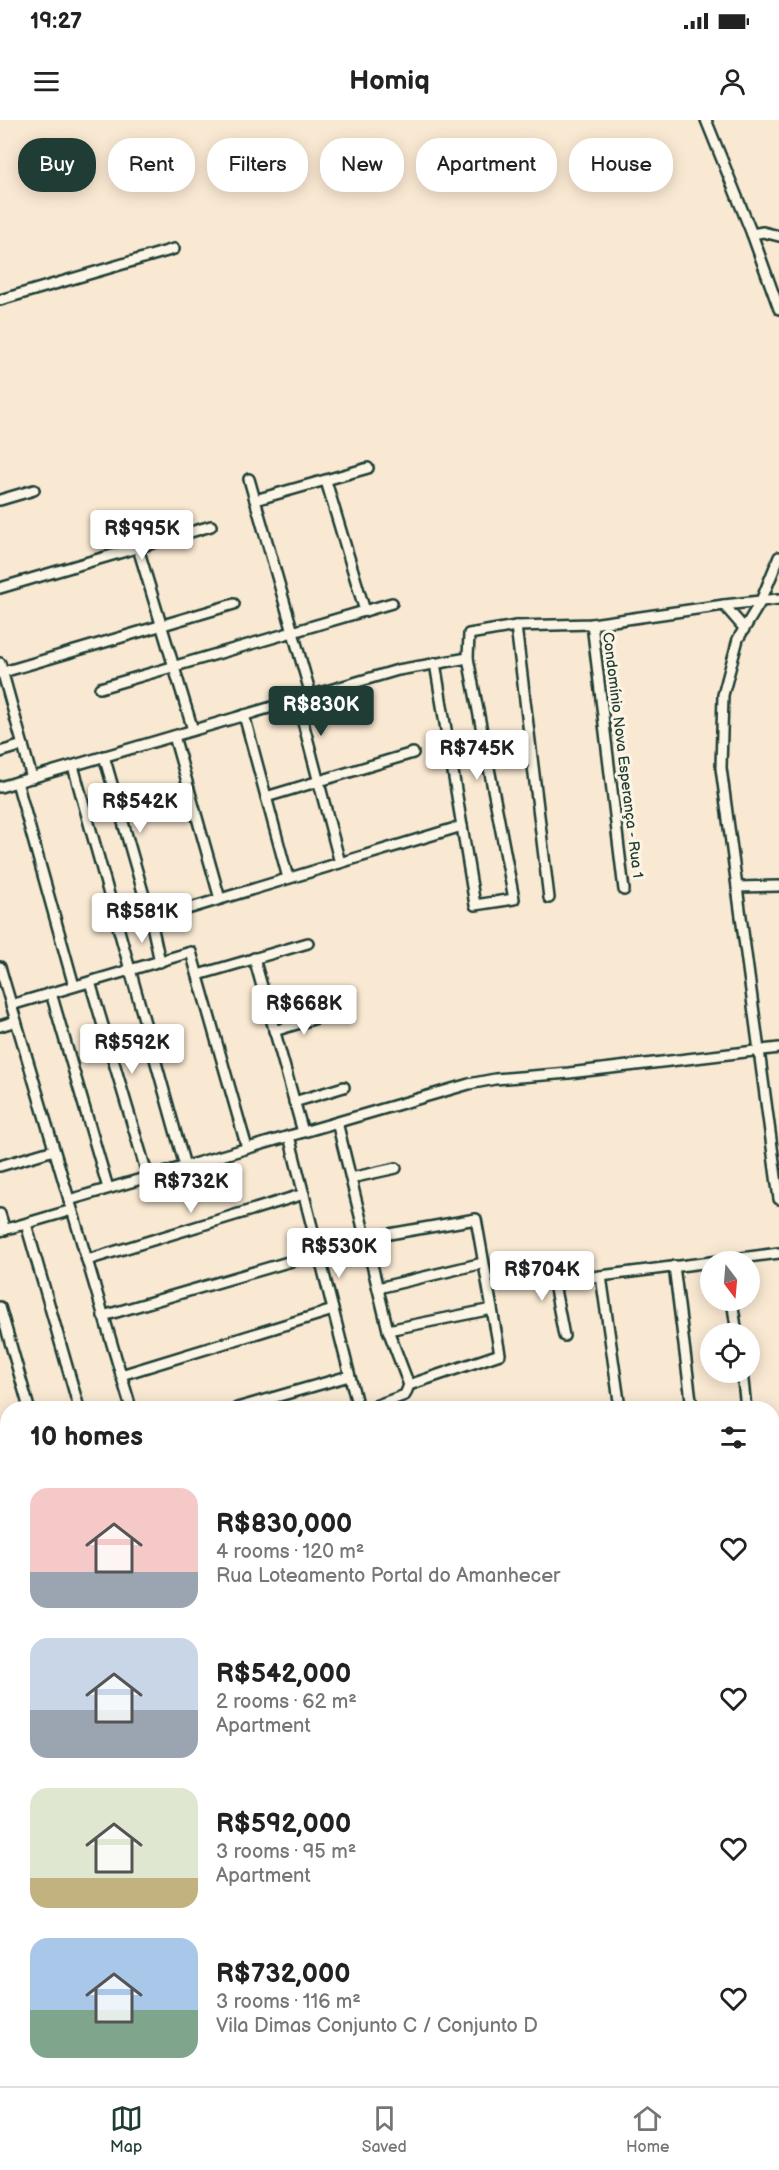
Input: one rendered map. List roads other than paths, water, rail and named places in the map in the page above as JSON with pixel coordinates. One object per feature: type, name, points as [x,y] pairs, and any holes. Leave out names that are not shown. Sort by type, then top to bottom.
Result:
[{"type":"street","points":[[706,120],[752,234],[779,309]]},
{"type":"street","points":[[752,234],[763,232],[779,236]]},
{"type":"street","points":[[0,300],[174,249]]},
{"type":"street","points":[[255,500],[368,468]]},
{"type":"street","points":[[249,479],[311,695]]},
{"type":"street","points":[[326,481],[365,611]]},
{"type":"street","points":[[0,500],[34,490]]},
{"type":"street","points":[[0,588],[211,526]]},
{"type":"street","points":[[138,548],[193,730]]},
{"type":"street","points":[[779,557],[761,601],[738,639],[723,695],[721,768],[779,1199]]},
{"type":"street","points":[[435,663],[475,905],[514,899],[468,658],[469,634],[516,626],[592,624],[724,604],[779,599]]},
{"type":"street","points":[[100,688],[392,603]]},
{"type":"street","points":[[32,778],[1,670],[87,648],[234,604]]},
{"type":"street","points":[[724,604],[744,628]]},
{"type":"street","name":"Condomínio Nova Esperança - Rua 1","points":[[592,624],[624,890]]},
{"type":"street","points":[[516,626],[549,898]]},
{"type":"street","points":[[0,787],[398,670],[468,658]]},
{"type":"street","points":[[297,699],[340,863]]},
{"type":"street","points":[[244,715],[288,878]]},
{"type":"street","points":[[174,736],[220,899]]},
{"type":"street","points":[[0,752],[23,745]]},
{"type":"street","points":[[266,797],[413,753]]},
{"type":"street","points":[[104,756],[151,920],[160,962]]},
{"type":"street","points":[[73,766],[185,1166]]},
{"type":"street","points":[[17,782],[74,987]]},
{"type":"street","points":[[151,920],[462,826]]},
{"type":"street","points":[[737,887],[779,886]]},
{"type":"street","points":[[198,975],[308,943]]},
{"type":"street","points":[[11,1005],[191,952],[247,1148]]},
{"type":"street","points":[[254,958],[303,1132]]},
{"type":"street","points":[[0,967],[129,1401]]},
{"type":"street","points":[[90,982],[148,1177]]},
{"type":"street","points":[[51,993],[108,1188]]},
{"type":"street","points":[[274,1032],[326,1015]]},
{"type":"street","points":[[0,1026],[16,1021]]},
{"type":"street","points":[[69,1200],[469,1084],[495,1079],[569,1073],[779,1048]]},
{"type":"street","points":[[294,1102],[344,1087]]},
{"type":"street","points":[[338,1122],[388,1330],[409,1385],[405,1395],[388,1401]]},
{"type":"street","points":[[290,1136],[356,1401]]},
{"type":"street","points":[[0,1166],[54,1150]]},
{"type":"street","points":[[351,1178],[396,1168]]},
{"type":"street","points":[[87,1260],[304,1194]]},
{"type":"street","points":[[0,1214],[2,1230],[72,1210]]},
{"type":"street","points":[[366,1238],[476,1219],[500,1354],[409,1385]]},
{"type":"street","points":[[26,1224],[77,1401]]},
{"type":"street","points":[[104,1316],[319,1253]]},
{"type":"street","points":[[760,1256],[779,1253]]},
{"type":"street","points":[[378,1288],[483,1263]]},
{"type":"street","points":[[564,1336],[555,1297],[555,1289],[561,1281],[700,1263]]},
{"type":"street","points":[[674,1266],[691,1401]]},
{"type":"street","points":[[601,1276],[619,1401]]},
{"type":"street","points":[[0,1307],[27,1401]]},
{"type":"street","points":[[388,1330],[492,1309]]},
{"type":"street","points":[[121,1375],[333,1311]]},
{"type":"street","points":[[262,1401],[349,1376]]},
{"type":"street","points":[[743,1383],[745,1401]]}]
